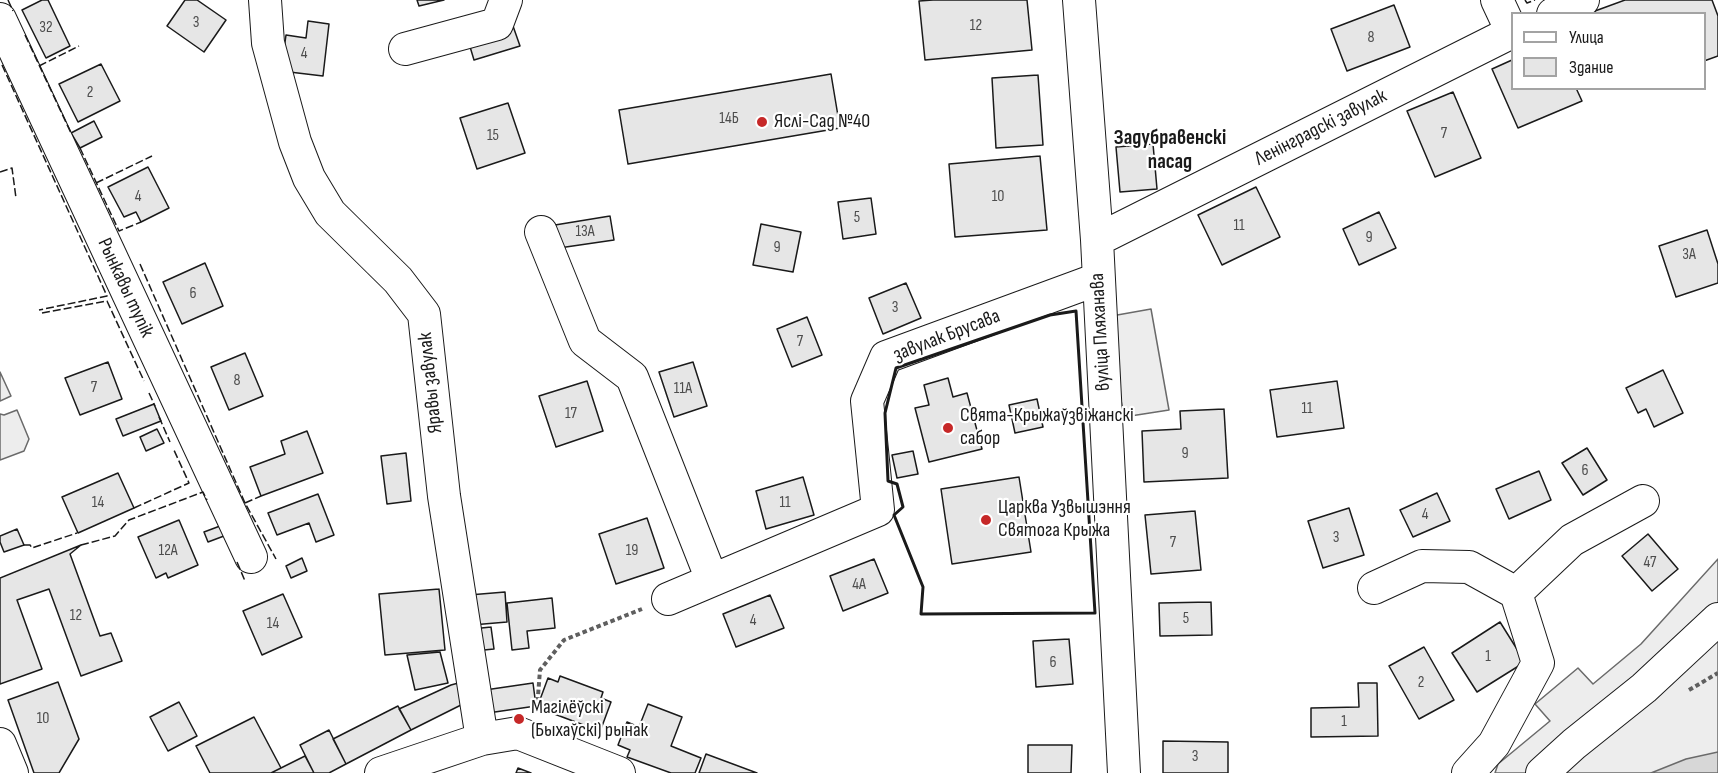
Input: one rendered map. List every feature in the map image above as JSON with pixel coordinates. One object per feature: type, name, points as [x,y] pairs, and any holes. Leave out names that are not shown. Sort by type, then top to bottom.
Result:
[{"type":"street","name":"Яравы завулак","points":[[265,0],[268,43],[295,142],[309,178],[330,213],[398,280],[424,314],[444,496],[482,739]]},
{"type":"street","points":[[405,49],[497,24],[506,0]]},
{"type":"street","name":"вуліца Пляханава","points":[[1079,0],[1096,240],[1124,773]]},
{"type":"street","points":[[1497,0],[1511,30]]},
{"type":"street","points":[[1557,12],[1583,0]]},
{"type":"street","name":"Рынкавы тупік","points":[[0,19],[251,557]]},
{"type":"street","name":"Ленінградскі завулак","points":[[1096,240],[1511,32]]},
{"type":"street","points":[[541,232],[585,341],[633,377],[712,580]]},
{"type":"street","name":"завулак Брусава","points":[[668,599],[878,510],[867,401],[886,357],[1098,279]]},
{"type":"street","points":[[1516,593],[1572,540],[1643,501]]},
{"type":"street","points":[[1374,588],[1422,566],[1469,567],[1516,593],[1538,663],[1494,744],[1468,773]]},
{"type":"street","points":[[1542,773],[1644,688],[1718,619]]},
{"type":"street","points":[[381,773],[482,739],[518,733],[619,773]]},
{"type":"street","points":[[0,744],[12,773]]},
{"type":"path","points":[[530,738],[537,719],[540,670],[564,640],[668,599]]},
{"type":"shaded area","points":[[1151,309],[1169,410],[1124,417],[1106,317]]},
{"type":"shaded area","points":[[0,372],[11,396],[0,401]]},
{"type":"shaded area","points":[[17,410],[29,439],[24,451],[0,460],[0,414],[4,415]]},
{"type":"shaded area","points":[[1718,559],[1718,773],[1495,773],[1498,764],[1550,721],[1535,704],[1578,668],[1593,684],[1641,644]]},
{"type":"shaded area","points":[[1718,752],[1718,773],[1651,773],[1686,759]]},
{"type":"building","points":[[42,0],[48,0],[70,46],[46,58],[22,10]]},
{"type":"building","points":[[185,0],[197,0],[226,20],[204,52],[167,26]]},
{"type":"building","points":[[417,0],[444,0],[419,6]]},
{"type":"building","points":[[1027,0],[1032,50],[925,60],[919,1]]},
{"type":"building","points":[[1625,0],[1712,0],[1718,16],[1718,56],[1706,60],[1706,12],[1595,11]]},
{"type":"building","points":[[1394,5],[1410,47],[1347,71],[1331,29]]},
{"type":"building","points":[[308,21],[329,24],[323,76],[281,71],[286,35],[306,38]]},
{"type":"building","points":[[513,26],[520,46],[474,60],[468,40]]},
{"type":"building","points":[[1511,60],[1511,90],[1577,90],[1582,101],[1518,128],[1492,69]]},
{"type":"building","points":[[101,64],[120,101],[78,122],[59,84]]},
{"type":"building","points":[[831,74],[840,128],[628,164],[619,110]]},
{"type":"building","points":[[1038,75],[1043,145],[996,148],[992,78]]},
{"type":"building","points":[[1453,92],[1481,158],[1435,177],[1407,111]]},
{"type":"building","points":[[508,103],[525,153],[477,169],[460,118]]},
{"type":"building","points":[[94,121],[102,137],[80,148],[71,133]]},
{"type":"building","points":[[1153,144],[1157,189],[1120,192],[1116,147]]},
{"type":"building","points":[[1040,156],[1047,230],[955,237],[949,164]]},
{"type":"building","points":[[148,167],[169,208],[141,222],[136,212],[124,217],[108,187]]},
{"type":"building","points":[[1256,187],[1280,237],[1222,265],[1198,215]]},
{"type":"building","points":[[871,198],[876,234],[843,239],[838,202]]},
{"type":"building","points":[[1379,212],[1396,248],[1359,265],[1343,229]]},
{"type":"building","points":[[610,216],[614,240],[559,248],[555,225]]},
{"type":"building","points":[[761,224],[801,232],[793,272],[753,265]]},
{"type":"building","points":[[1707,230],[1718,264],[1718,283],[1676,297],[1659,246]]},
{"type":"building","points":[[205,263],[223,306],[182,324],[163,282]]},
{"type":"building","points":[[906,283],[921,318],[883,334],[869,298]]},
{"type":"building","points":[[807,317],[822,355],[792,367],[777,329]]},
{"type":"building","points":[[245,353],[263,396],[229,410],[211,367]]},
{"type":"building","points":[[108,362],[122,399],[80,415],[65,378]]},
{"type":"building","points":[[693,362],[707,406],[674,417],[659,372]]},
{"type":"building","points":[[1663,370],[1683,413],[1654,427],[1646,409],[1638,413],[1626,388]]},
{"type":"building","name":"Свята-Крыжаўзвіжанскі сабор","points":[[948,378],[953,397],[967,393],[982,449],[929,462],[915,408],[929,405],[924,385]]},
{"type":"building","points":[[587,381],[603,431],[556,447],[539,396]]},
{"type":"building","points":[[1337,381],[1344,428],[1277,437],[1270,390]]},
{"type":"building","points":[[1037,399],[1043,427],[1015,433],[1009,405]]},
{"type":"building","points":[[154,404],[161,421],[123,436],[116,419]]},
{"type":"building","points":[[1224,409],[1228,478],[1144,482],[1142,431],[1181,429],[1180,411]]},
{"type":"building","points":[[157,429],[164,443],[146,451],[140,437]]},
{"type":"building","points":[[307,431],[323,473],[261,496],[250,467],[285,454],[281,441]]},
{"type":"building","points":[[1587,448],[1607,480],[1583,495],[1562,463]]},
{"type":"building","points":[[913,451],[918,474],[897,478],[892,455]]},
{"type":"building","points":[[406,453],[411,501],[387,504],[381,456]]},
{"type":"building","points":[[1539,471],[1551,500],[1509,519],[1496,489]]},
{"type":"building","points":[[118,473],[134,508],[78,533],[62,497]]},
{"type":"building","points":[[803,477],[814,515],[766,529],[756,491]]},
{"type":"building","name":"Царква Узвышэння Святога Крыжа","points":[[1019,477],[1031,552],[952,564],[941,489]]},
{"type":"building","points":[[1437,493],[1450,521],[1413,537],[1400,510]]},
{"type":"building","points":[[318,494],[334,535],[316,542],[309,523],[277,535],[268,513]]},
{"type":"building","points":[[1349,508],[1364,555],[1323,568],[1308,521]]},
{"type":"building","points":[[1195,511],[1201,570],[1151,574],[1145,515]]},
{"type":"building","points":[[647,518],[664,568],[616,584],[599,534]]},
{"type":"building","points":[[179,520],[198,565],[168,578],[166,573],[156,578],[138,537]]},
{"type":"building","points":[[220,526],[224,536],[208,542],[204,532]]},
{"type":"building","points":[[17,529],[24,545],[4,552],[0,536]]},
{"type":"building","points":[[1648,534],[1678,569],[1652,591],[1622,556]]},
{"type":"building","points":[[81,545],[70,554],[100,636],[111,633],[122,661],[81,676],[49,589],[17,600],[42,669],[0,684],[0,578]]},
{"type":"building","points":[[302,558],[307,571],[291,578],[286,566]]},
{"type":"building","points":[[874,559],[888,593],[843,611],[830,576]]},
{"type":"building","points":[[439,589],[445,650],[385,655],[379,594]]},
{"type":"building","points":[[505,592],[507,622],[472,625],[469,595]]},
{"type":"building","points":[[283,594],[302,637],[262,655],[243,611]]},
{"type":"building","points":[[770,595],[784,628],[736,647],[723,614]]},
{"type":"building","points":[[552,598],[555,628],[527,631],[529,648],[512,650],[507,603]]},
{"type":"building","points":[[1211,602],[1212,635],[1160,636],[1159,603]]},
{"type":"building","points":[[1500,622],[1525,662],[1477,692],[1452,653]]},
{"type":"building","points":[[491,627],[494,649],[474,651],[472,629]]},
{"type":"building","points":[[1069,639],[1073,684],[1036,687],[1033,641]]},
{"type":"building","points":[[1424,647],[1454,700],[1419,719],[1389,666]]},
{"type":"building","points":[[440,652],[448,683],[415,690],[407,655]]},
{"type":"building","points":[[560,676],[603,692],[601,698],[611,702],[601,729],[590,725],[589,727],[549,712],[550,709],[538,705],[548,678],[558,682]]},
{"type":"building","points":[[58,682],[79,739],[59,773],[34,773],[8,700]]},
{"type":"building","points":[[462,682],[465,703],[411,730],[399,709]]},
{"type":"building","points":[[533,683],[536,706],[488,713],[485,690]]},
{"type":"building","points":[[1358,683],[1377,683],[1378,736],[1311,737],[1311,708],[1359,707]]},
{"type":"building","points":[[179,702],[197,736],[168,751],[150,717]]},
{"type":"building","points":[[648,704],[682,717],[671,746],[701,758],[695,773],[671,773],[627,757],[630,750],[618,745],[627,722],[639,727]]},
{"type":"building","points":[[398,706],[411,730],[346,764],[333,739]]},
{"type":"building","points":[[254,717],[281,768],[271,773],[210,773],[196,746]]},
{"type":"building","points":[[329,730],[346,764],[329,773],[314,773],[300,745]]},
{"type":"building","points":[[1163,741],[1228,742],[1228,773],[1163,773]]},
{"type":"building","points":[[1028,745],[1072,745],[1071,773],[1028,773]]},
{"type":"building","points":[[706,754],[757,773],[699,773]]},
{"type":"building","points":[[305,756],[314,773],[271,773]]},
{"type":"building","points":[[518,768],[531,773],[516,773]]},
{"type":"fence","points":[[8,0],[13,11]]},
{"type":"fence","points":[[1525,0],[1527,3],[1535,0]]},
{"type":"fence","points":[[25,35],[71,133]]},
{"type":"fence","points":[[39,66],[79,46]]},
{"type":"fence","points":[[2,65],[107,296],[39,310]]},
{"type":"fence","points":[[80,148],[119,231],[141,222]]},
{"type":"fence","points":[[96,183],[152,156]]},
{"type":"fence","points":[[0,172],[12,168],[16,198]]},
{"type":"fence","points":[[140,264],[245,503],[276,559]]},
{"type":"fence","points":[[42,313],[107,301],[144,381]]},
{"type":"fence","points":[[149,393],[155,406]]},
{"type":"fence","points":[[159,417],[170,442]]},
{"type":"fence","points":[[134,508],[189,483],[173,448]]},
{"type":"fence","points":[[81,545],[115,536],[129,520],[203,492],[207,500]]},
{"type":"fence","points":[[245,503],[261,496]]},
{"type":"fence","points":[[24,545],[30,545],[32,548],[77,533]]},
{"type":"fence","points":[[237,562],[245,581]]},
{"type":"wall","points":[[1076,311],[1095,613],[921,614],[923,587],[894,515],[903,507],[897,484],[888,481],[885,413],[896,368],[1050,315],[1076,311]]},
{"type":"place","name":"Яслі-Сад №40","points":[[762,122]]},
{"type":"place","name":"Свята-Крыжаўзвіжанскі сабор","points":[[948,428]]},
{"type":"place","name":"Царква Узвышэння Святога Крыжа","points":[[986,520]]},
{"type":"place","name":"Магілёўскі (Быхаўскі) рынак","points":[[519,719]]},
{"type":"district","name":"Задубравенскі пасад","points":[[1170,151]]}]
